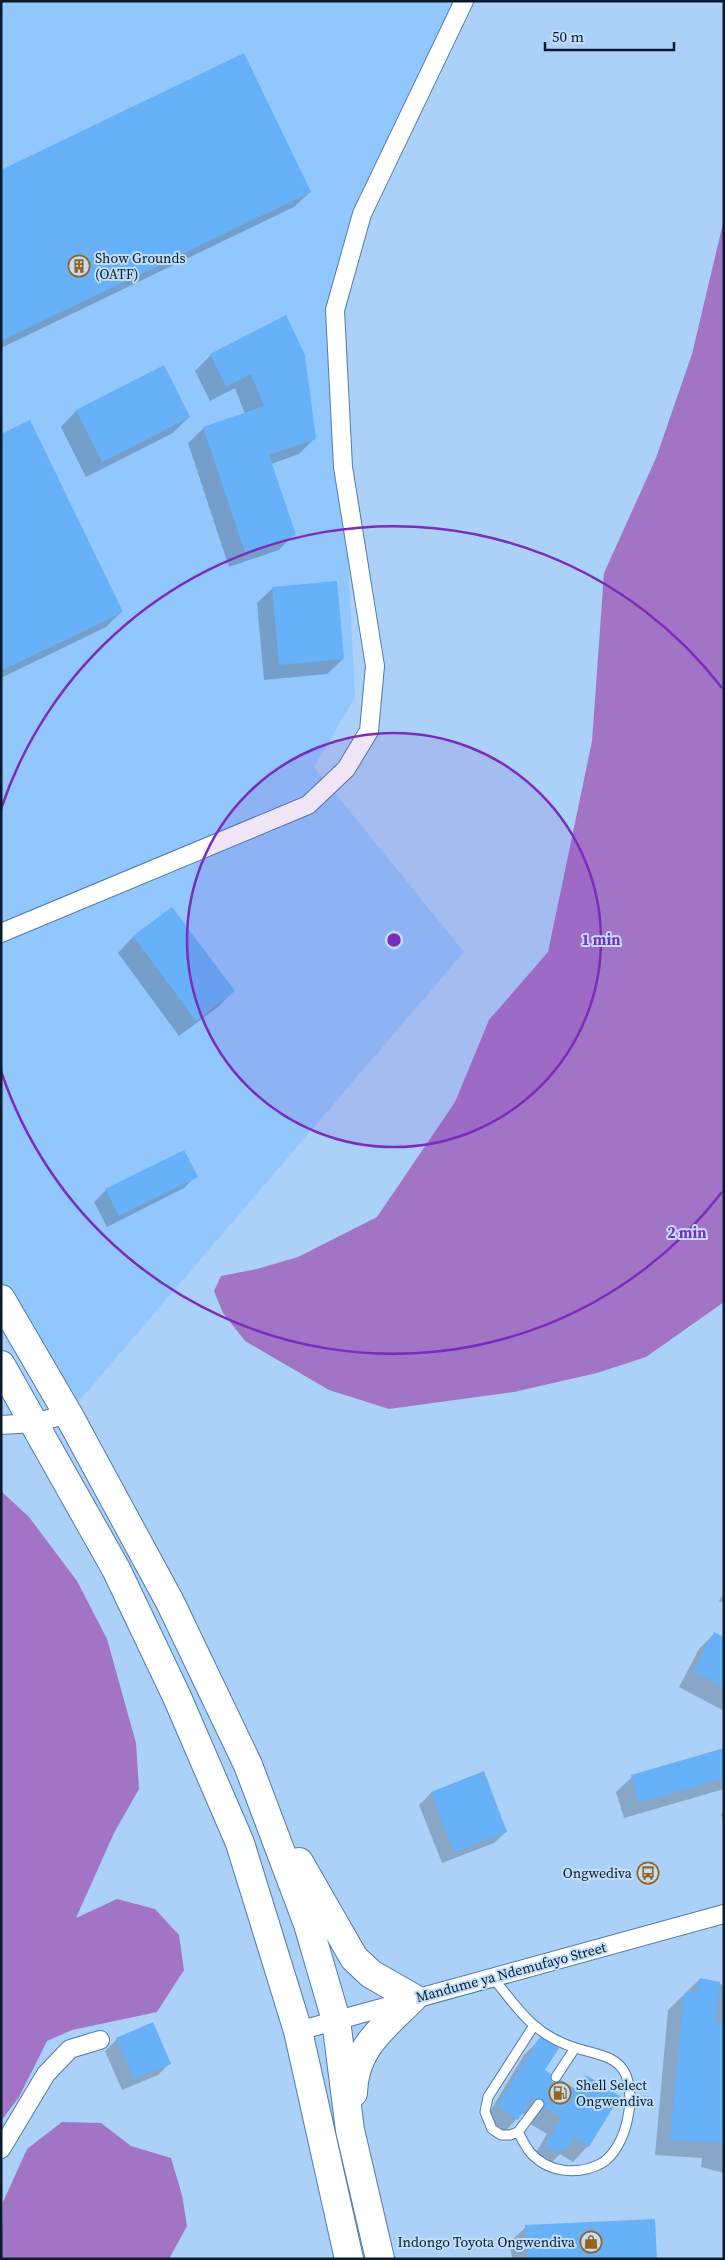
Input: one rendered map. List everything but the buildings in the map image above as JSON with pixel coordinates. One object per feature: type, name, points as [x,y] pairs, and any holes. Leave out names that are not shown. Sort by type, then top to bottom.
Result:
[{"type":"main road","points":[[1,1299],[68,1414],[170,1602],[248,1765],[308,1879],[354,1958],[371,1974],[413,1998],[377,2033],[360,2056],[353,2090],[357,2153]]},
{"type":"main road","points":[[1,1365],[116,1570],[177,1697],[236,1834],[298,2031],[348,2259]]},
{"type":"main road","points":[[248,1765],[308,1924],[336,2020],[350,2130],[357,2153],[380,2259]]},
{"type":"street","points":[[1,933],[308,805],[346,769],[370,731],[375,666],[343,467],[335,310],[362,214],[464,1]]},
{"type":"street","points":[[1,1426],[34,1423],[68,1414]]},
{"type":"street","name":"Mandume ya Ndemufayo Street","points":[[298,2031],[413,1998],[494,1979],[724,1914]]},
{"type":"street","points":[[1,2149],[46,2074],[70,2049],[100,2040]]},
{"type":"lane","points":[[494,1979],[533,2027],[575,2048],[614,2060],[625,2072],[632,2094],[628,2121],[616,2147],[602,2162],[565,2172],[545,2164],[530,2152],[518,2132]]},
{"type":"lane","points":[[533,2027],[488,2097],[485,2112],[492,2129],[501,2135],[510,2135],[518,2132],[539,2104]]},
{"type":"lane","points":[[556,2077],[575,2048]]},
{"type":"shaded area","points":[[1,1],[454,1],[362,214],[335,310],[355,697],[314,767],[464,952],[68,1414],[1,1299]]},
{"type":"shaded area","points":[[724,219],[724,1302],[646,1357],[597,1373],[514,1392],[389,1409],[329,1390],[245,1341],[223,1313],[214,1291],[221,1276],[257,1269],[298,1257],[377,1217],[455,1102],[489,1020],[548,952],[592,741],[604,573],[656,458],[692,354]]},
{"type":"shaded area","points":[[1,1491],[29,1517],[77,1581],[107,1639],[136,1743],[139,1789],[114,1833],[76,1918],[117,1899],[155,1909],[179,1935],[184,1970],[157,2012],[72,2030],[47,2041],[19,2097],[1,2121]]},
{"type":"shaded area","points":[[62,2122],[101,2123],[131,2146],[171,2158],[182,2195],[187,2226],[169,2259],[1,2259],[3,2202],[27,2149]]},
{"type":"place","name":"Show Grounds (OATF)","points":[[79,266]]},
{"type":"place","name":"Ongwediva","points":[[648,1873]]},
{"type":"place","name":"Shell Select Ongwendiva","points":[[560,2093]]},
{"type":"place","name":"Indongo Toyota Ongwendiva","points":[[591,2242]]}]
